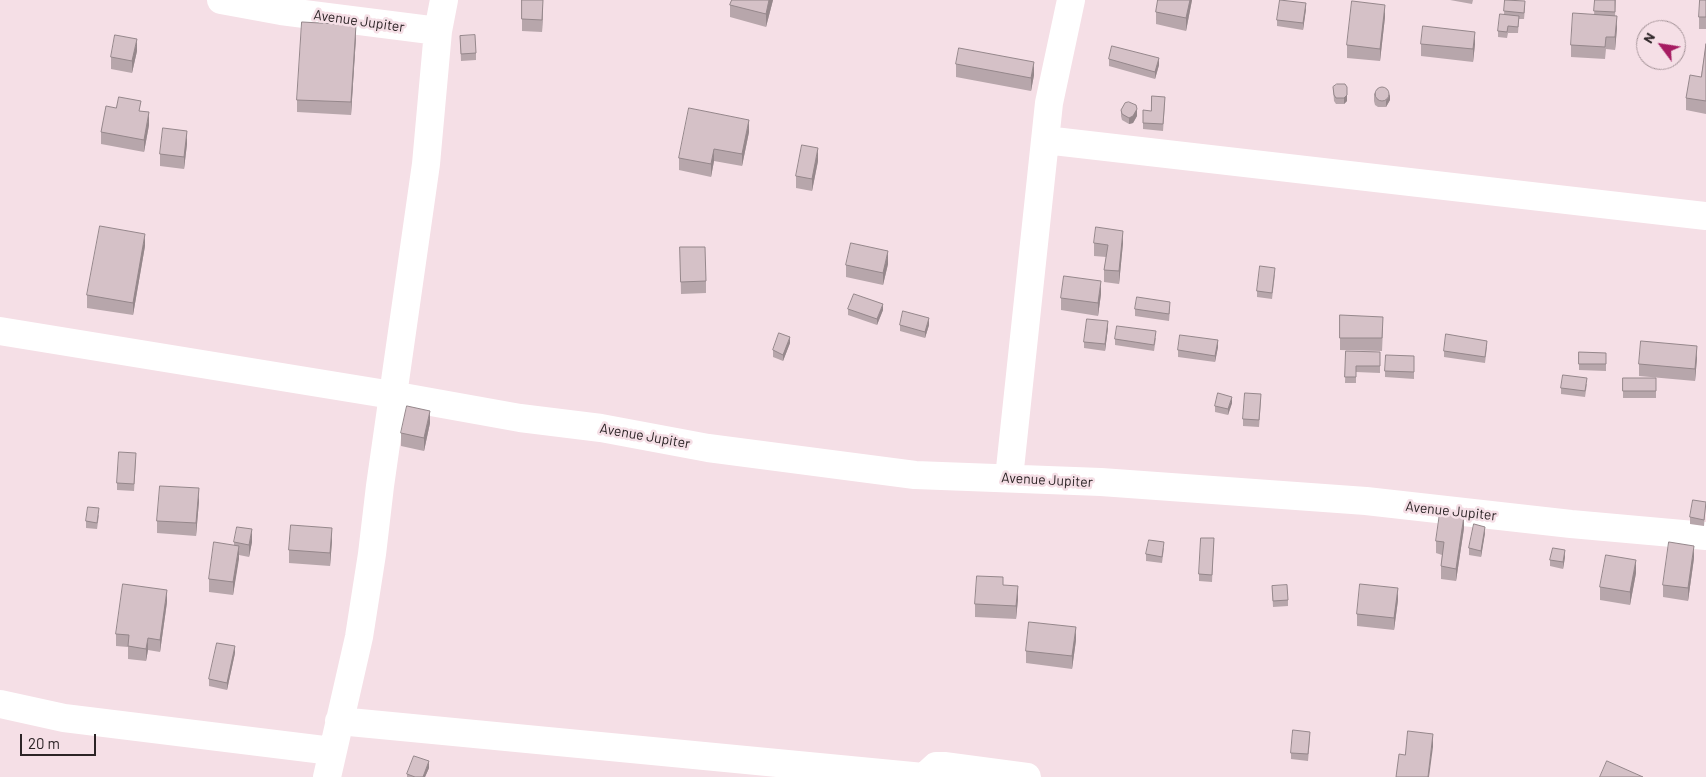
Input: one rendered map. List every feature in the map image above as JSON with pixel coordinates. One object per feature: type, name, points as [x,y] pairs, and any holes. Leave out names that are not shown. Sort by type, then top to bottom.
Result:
[{"type":"street","name":"Avenue Jupiter","points":[[221,0],[438,31]]},
{"type":"street","points":[[0,704],[64,718],[330,764],[358,637],[372,554],[392,396],[426,164],[438,31],[444,0]]},
{"type":"street","points":[[1009,478],[1048,103],[1071,0]]},
{"type":"street","points":[[1044,140],[1706,216]]},
{"type":"street","name":"Avenue Jupiter","points":[[0,331],[520,418],[602,428],[717,449],[915,475],[1101,482],[1366,501],[1571,524],[1706,536]]},
{"type":"street","points":[[339,721],[923,777],[936,766],[1027,777]]},
{"type":"building","points":[[522,0],[543,0],[542,20],[522,19]]},
{"type":"building","points":[[732,0],[769,0],[766,14],[730,5]]},
{"type":"building","points":[[1158,0],[1190,0],[1186,18],[1156,12]]},
{"type":"building","points":[[1280,0],[1306,3],[1303,23],[1277,20]]},
{"type":"building","points":[[1505,0],[1525,1],[1524,13],[1504,11]]},
{"type":"building","points":[[1595,0],[1615,0],[1615,12],[1594,11]]},
{"type":"building","points":[[1700,0],[1706,0],[1706,17],[1699,17]]},
{"type":"building","points":[[1352,1],[1385,5],[1380,49],[1347,45]]},
{"type":"building","points":[[1573,13],[1617,16],[1615,37],[1606,37],[1605,47],[1571,45]]},
{"type":"building","points":[[1500,14],[1519,16],[1518,27],[1508,26],[1507,32],[1498,31]]},
{"type":"building","points":[[302,22],[356,25],[351,102],[297,100]]},
{"type":"building","points":[[1423,26],[1475,32],[1473,49],[1421,44]]},
{"type":"building","points":[[115,35],[137,39],[132,61],[111,57]]},
{"type":"building","points":[[475,35],[476,53],[461,54],[460,36]]},
{"type":"building","points":[[1706,44],[1706,101],[1686,98],[1690,75],[1701,77]]},
{"type":"building","points":[[1112,46],[1159,58],[1155,72],[1109,59]]},
{"type":"building","points":[[959,48],[1034,62],[1031,78],[956,64]]},
{"type":"building","points":[[1337,84],[1345,84],[1347,87],[1347,95],[1344,98],[1336,98],[1334,95],[1333,87]]},
{"type":"building","points":[[1379,87],[1385,87],[1389,94],[1385,101],[1379,101],[1375,97],[1375,91]]},
{"type":"building","points":[[1152,96],[1165,97],[1163,124],[1143,123],[1143,110],[1151,111]]},
{"type":"building","points":[[119,97],[141,101],[139,111],[149,112],[144,140],[101,132],[106,106],[116,108]]},
{"type":"building","points":[[1129,102],[1136,105],[1137,109],[1133,116],[1129,118],[1122,114],[1121,110],[1125,103]]},
{"type":"building","points":[[689,108],[749,120],[742,154],[714,149],[711,164],[679,158]]},
{"type":"building","points":[[163,128],[187,131],[184,157],[160,154]]},
{"type":"building","points":[[802,145],[818,148],[812,179],[796,176]]},
{"type":"building","points":[[100,226],[145,234],[133,303],[87,295]]},
{"type":"building","points":[[1096,227],[1123,231],[1119,271],[1104,270],[1108,245],[1094,243]]},
{"type":"building","points":[[851,243],[888,251],[883,273],[846,265]]},
{"type":"building","points":[[680,247],[705,247],[706,281],[681,282]]},
{"type":"building","points":[[1260,266],[1275,268],[1272,293],[1257,291]]},
{"type":"building","points":[[1064,276],[1101,281],[1098,303],[1061,298]]},
{"type":"building","points":[[854,294],[883,304],[877,319],[848,309]]},
{"type":"building","points":[[1137,297],[1170,302],[1169,314],[1135,309]]},
{"type":"building","points":[[903,311],[929,318],[925,332],[900,325]]},
{"type":"building","points":[[1340,315],[1383,317],[1382,338],[1340,338]]},
{"type":"building","points":[[1087,319],[1108,321],[1105,344],[1084,342]]},
{"type":"building","points":[[1117,326],[1156,331],[1154,345],[1115,339]]},
{"type":"building","points":[[779,333],[790,337],[783,355],[773,350]]},
{"type":"building","points":[[1446,334],[1487,341],[1485,357],[1444,351]]},
{"type":"building","points":[[1180,335],[1218,340],[1215,356],[1178,350]]},
{"type":"building","points":[[1641,341],[1697,346],[1695,369],[1639,364]]},
{"type":"building","points":[[1346,351],[1380,352],[1380,366],[1356,366],[1356,377],[1345,377]]},
{"type":"building","points":[[1579,352],[1606,353],[1606,364],[1579,364]]},
{"type":"building","points":[[1386,355],[1414,356],[1414,372],[1385,371]]},
{"type":"building","points":[[1563,375],[1587,378],[1585,391],[1561,388]]},
{"type":"building","points":[[1623,378],[1656,378],[1656,391],[1623,391]]},
{"type":"building","points":[[1218,393],[1232,397],[1228,409],[1215,406]]},
{"type":"building","points":[[1245,393],[1261,394],[1259,420],[1243,419]]},
{"type":"building","points":[[407,406],[430,411],[424,438],[401,433]]},
{"type":"building","points":[[119,452],[136,453],[134,484],[117,483]]},
{"type":"building","points":[[160,486],[199,488],[196,523],[157,521]]},
{"type":"building","points":[[1693,500],[1706,502],[1704,520],[1690,517]]},
{"type":"building","points":[[88,507],[99,508],[97,523],[86,521]]},
{"type":"building","points":[[1440,513],[1464,516],[1456,569],[1441,566],[1444,542],[1436,541]]},
{"type":"building","points":[[1474,524],[1485,527],[1481,551],[1469,548]]},
{"type":"building","points":[[291,525],[332,528],[330,553],[289,550]]},
{"type":"building","points":[[237,527],[252,529],[249,545],[234,542]]},
{"type":"building","points":[[1201,538],[1214,538],[1212,575],[1199,574]]},
{"type":"building","points":[[1149,540],[1164,542],[1162,557],[1146,554]]},
{"type":"building","points":[[214,542],[239,546],[233,582],[209,579]]},
{"type":"building","points":[[1669,542],[1694,546],[1688,588],[1663,585]]},
{"type":"building","points":[[1553,548],[1565,550],[1563,562],[1550,560]]},
{"type":"building","points":[[1606,555],[1636,560],[1630,592],[1600,587]]},
{"type":"building","points":[[977,576],[1003,577],[1003,585],[1018,586],[1016,606],[975,604]]},
{"type":"building","points":[[123,584],[167,590],[160,640],[148,638],[146,649],[128,646],[129,635],[116,634]]},
{"type":"building","points":[[1360,584],[1398,588],[1394,618],[1357,614]]},
{"type":"building","points":[[1287,585],[1288,600],[1273,601],[1272,586]]},
{"type":"building","points":[[1029,622],[1076,627],[1072,656],[1026,651]]},
{"type":"building","points":[[217,643],[235,646],[227,683],[209,679]]},
{"type":"building","points":[[1293,730],[1310,732],[1308,754],[1291,753]]},
{"type":"building","points":[[1408,731],[1433,734],[1428,777],[1396,777],[1399,754],[1405,755]]},
{"type":"building","points":[[414,756],[429,761],[423,777],[407,774]]},
{"type":"building","points":[[1607,761],[1643,777],[1600,777]]}]
